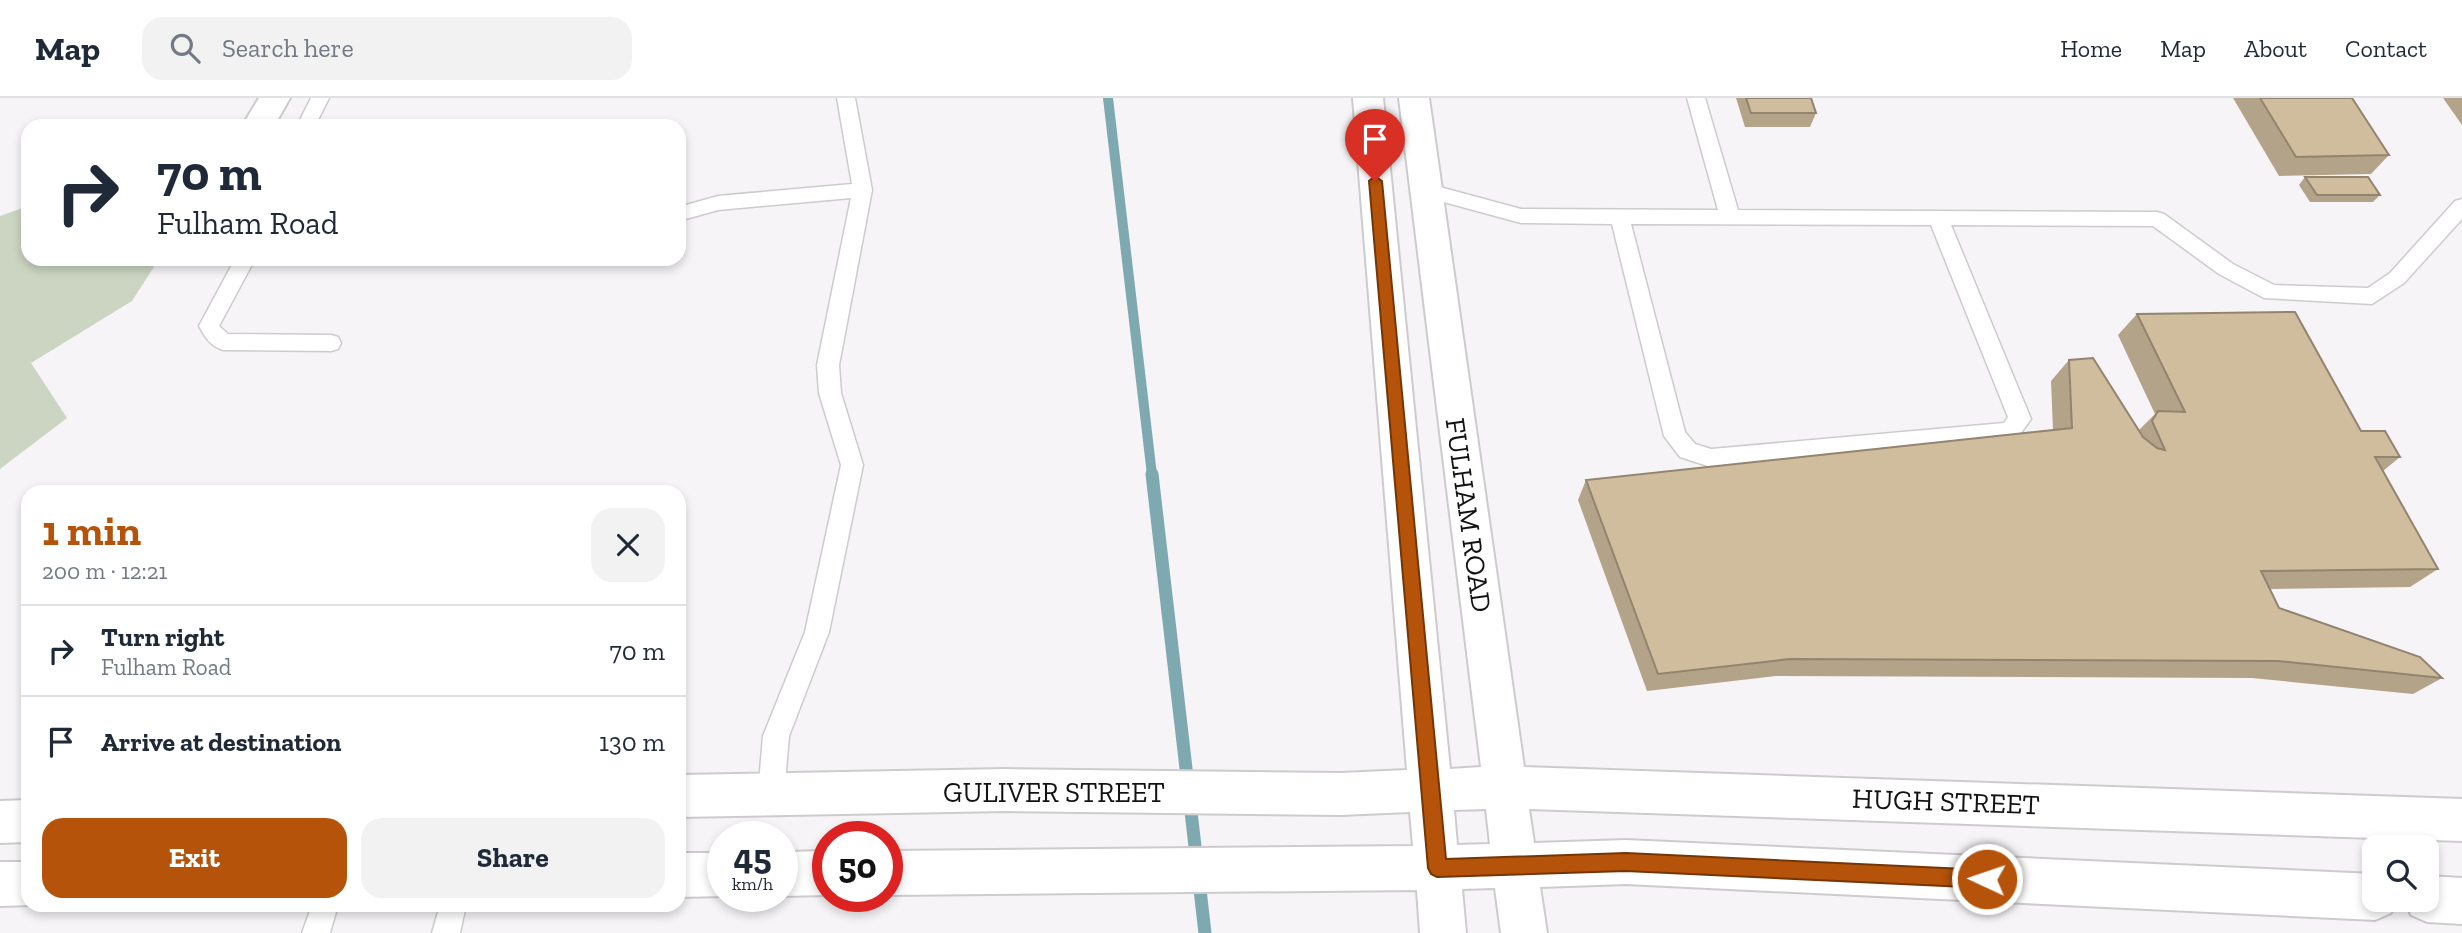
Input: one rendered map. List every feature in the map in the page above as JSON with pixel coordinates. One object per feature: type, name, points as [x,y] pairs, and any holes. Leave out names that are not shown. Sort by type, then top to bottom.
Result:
[{"type":"main road","points":[[262,119],[275,98]]},
{"type":"main road","points":[[1368,98],[1443,933]]},
{"type":"main road","name":"FULHAM ROAD","points":[[1414,98],[1524,933]]},
{"type":"main road","name":"HUGH STREET","points":[[1429,790],[1505,787],[2462,820]]},
{"type":"main road","name":"GULIVER STREET","points":[[686,796],[1005,790],[1341,794],[1429,790]]},
{"type":"main road","points":[[0,822],[21,821]]},
{"type":"main road","points":[[903,873],[1437,868],[1626,862],[2362,896]]},
{"type":"main road","points":[[686,875],[707,875]]},
{"type":"main road","points":[[0,884],[21,884]]},
{"type":"main road","points":[[2439,900],[2462,901]]},
{"type":"lane","points":[[310,119],[320,98]]},
{"type":"lane","points":[[771,794],[776,736],[817,632],[852,465],[830,393],[828,365],[862,190],[860,164],[848,121],[846,98]]},
{"type":"lane","points":[[1696,98],[1730,217]]},
{"type":"lane","points":[[686,212],[718,203],[862,190]]},
{"type":"lane","points":[[1425,190],[1521,216],[2157,219],[2226,269],[2271,293],[2372,296],[2397,278],[2462,206]]},
{"type":"lane","points":[[1620,217],[1675,436],[1688,451],[1712,458],[2010,431],[2020,419],[1938,218]]},
{"type":"lane","points":[[241,266],[209,326],[223,342],[331,343]]},
{"type":"lane","points":[[316,933],[323,912]]},
{"type":"lane","points":[[446,933],[451,912]]},
{"type":"green space","points":[[21,208],[21,266],[154,266],[132,301],[31,363],[67,418],[0,469],[0,216]]},
{"type":"building","points":[[1746,98],[1811,98],[1816,113],[1751,113]]},
{"type":"building","points":[[2260,98],[2352,98],[2389,155],[2296,157]]},
{"type":"building","points":[[2305,177],[2368,177],[2380,195],[2317,195]]},
{"type":"building","points":[[2295,312],[2361,431],[2385,431],[2400,457],[2375,457],[2438,569],[2261,571],[2279,608],[2420,657],[2442,678],[2278,661],[1790,659],[1658,674],[1586,480],[2072,428],[2069,360],[2093,358],[2143,437],[2157,448],[2165,450],[2152,421],[2158,411],[2185,412],[2137,314]]},
{"type":"waterway","points":[[1108,98],[1152,475]]},
{"type":"waterway","points":[[1152,474],[1205,933]]},
{"type":"route","points":[[1375,181],[1437,868],[1626,862],[1987,879]]}]
